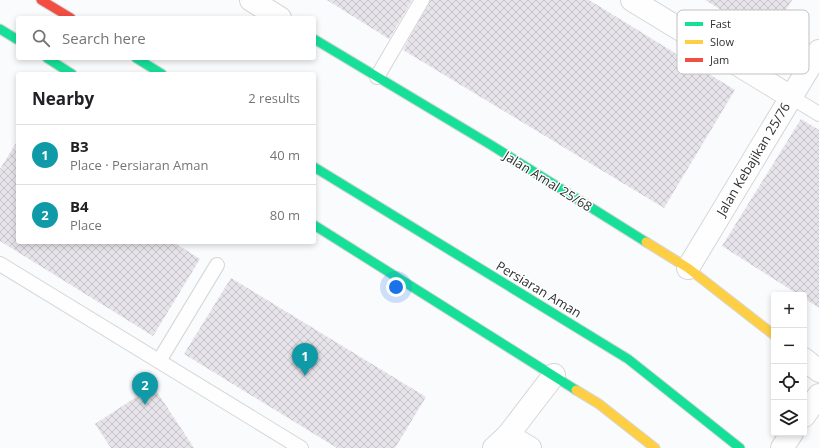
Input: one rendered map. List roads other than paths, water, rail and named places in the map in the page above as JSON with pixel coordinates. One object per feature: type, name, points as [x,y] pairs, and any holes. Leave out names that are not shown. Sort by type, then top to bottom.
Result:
[{"type":"street","points":[[41,0],[67,16]]},
{"type":"street","points":[[251,0],[277,16]]},
{"type":"street","points":[[632,0],[677,27]]},
{"type":"street","points":[[0,29],[16,39]]},
{"type":"street","name":"Jalan Amal 25/68","points":[[316,40],[491,145],[688,268],[771,333]]},
{"type":"street","name":"Jalan Kebajikan 25/76","points":[[809,67],[819,51]]},
{"type":"street","points":[[49,60],[69,72]]},
{"type":"street","points":[[139,60],[159,72]]},
{"type":"street","points":[[753,74],[791,97]]},
{"type":"street","name":"Jalan Kebajikan 25/76","points":[[688,268],[805,74]]},
{"type":"street","name":"Persiaran Aman","points":[[316,168],[628,359],[740,448]]},
{"type":"street","points":[[316,227],[600,404],[655,448]]},
{"type":"street","points":[[807,361],[819,371]]},
{"type":"street","points":[[530,448],[501,442],[554,376]]},
{"type":"street","points":[[807,412],[819,395]]},
{"type":"street","points":[[782,448],[790,436]]},
{"type":"lane","points":[[377,77],[422,0]]},
{"type":"lane","points":[[791,97],[819,114]]},
{"type":"lane","points":[[0,264],[301,448]]},
{"type":"lane","points":[[158,361],[216,265]]},
{"type":"place","name":"B3","points":[[305,376]]},
{"type":"place","name":"B4","points":[[145,405]]}]
